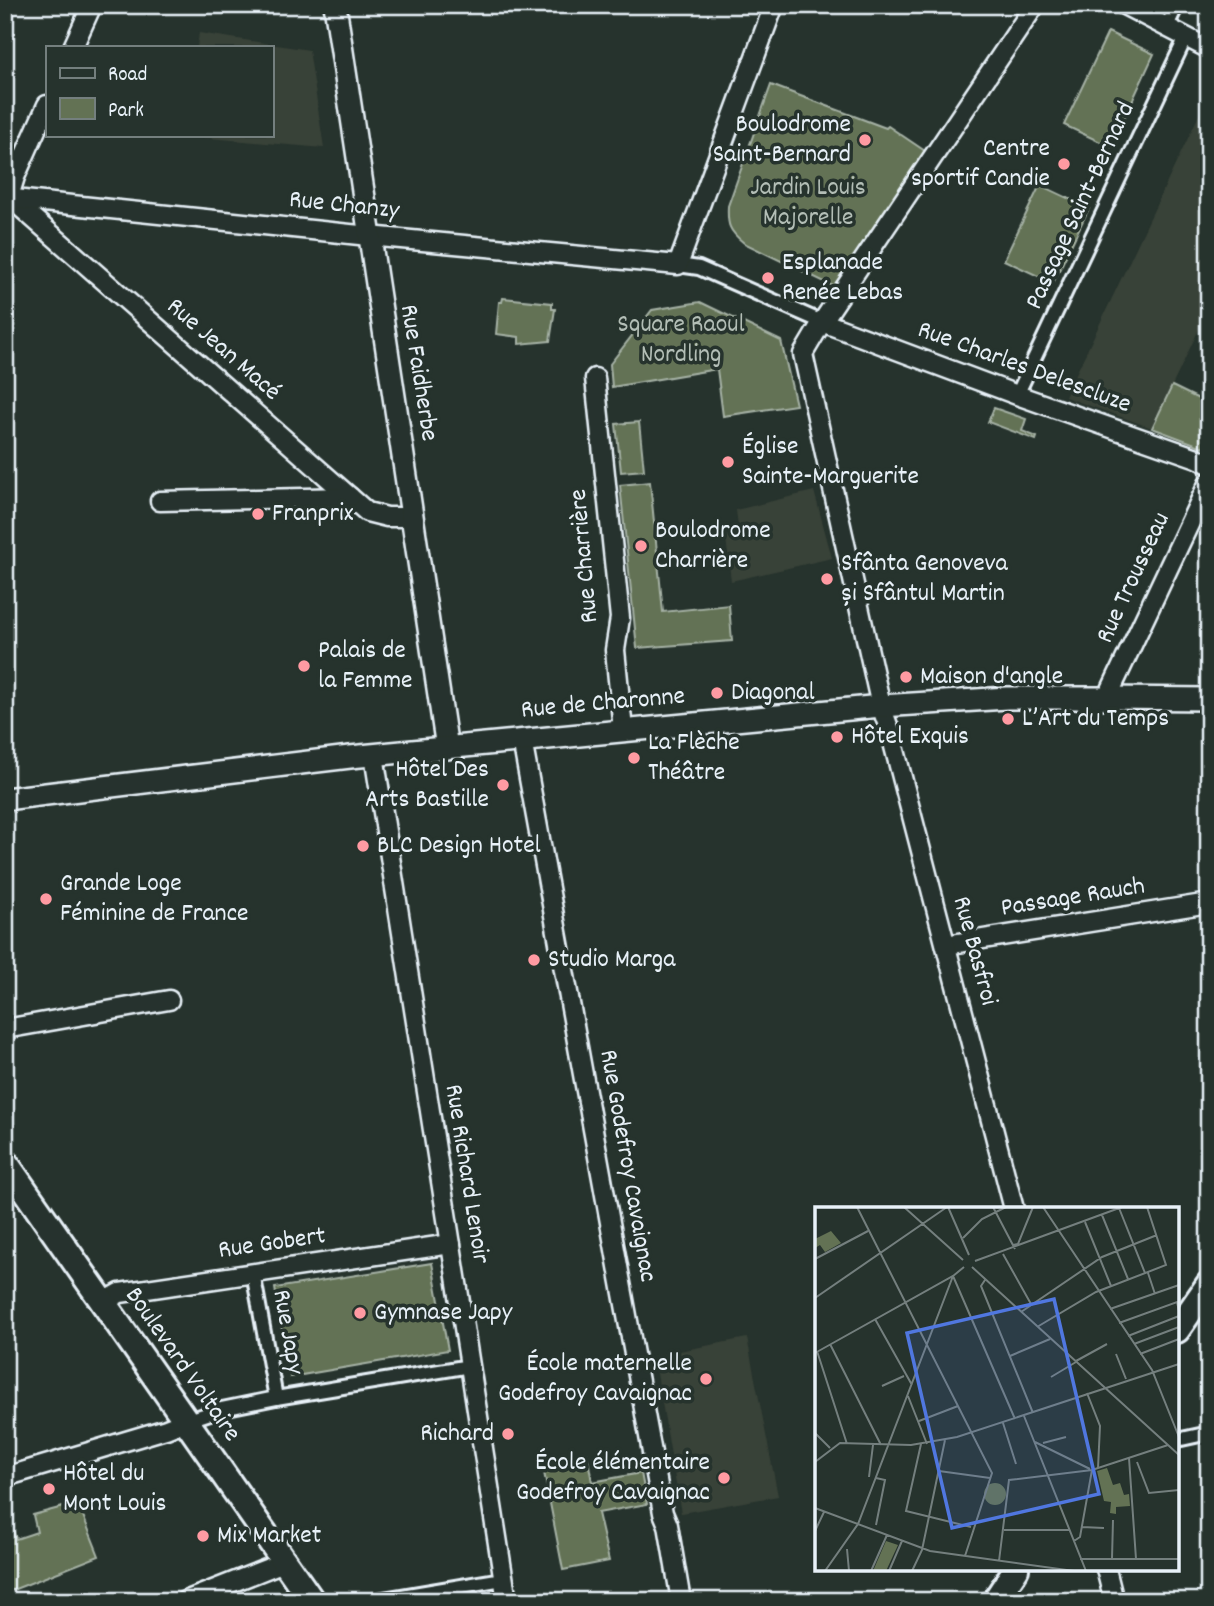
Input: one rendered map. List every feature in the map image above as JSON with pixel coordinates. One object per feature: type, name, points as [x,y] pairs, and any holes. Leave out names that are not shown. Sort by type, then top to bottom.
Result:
[{"type":"main road","name":"Boulevard Voltaire","points":[[5,1162],[312,1601]]},
{"type":"main road","points":[[1179,1327],[1209,1284]]},
{"type":"main road","points":[[995,1601],[1015,1571]]},
{"type":"street","points":[[73,46],[92,5]]},
{"type":"street","name":"Rue Faidherbe","points":[[335,5],[447,748]]},
{"type":"street","points":[[775,5],[678,265],[699,268],[822,322]]},
{"type":"street","name":"Rue Basfroi","points":[[1013,1207],[890,731],[881,706],[803,354],[1035,5]]},
{"type":"street","points":[[1124,5],[1209,49]]},
{"type":"street","points":[[1166,28],[1177,5]]},
{"type":"street","name":"Passage Saint-Bernard","points":[[1017,395],[1186,37]]},
{"type":"street","points":[[7,197],[46,108]]},
{"type":"street","name":"Rue Chanzy","points":[[7,197],[369,236],[678,265]]},
{"type":"street","name":"Rue Jean Macé","points":[[7,197],[367,512],[387,517],[412,517]]},
{"type":"street","name":"Rue Charles Delescluze","points":[[822,322],[1209,464]]},
{"type":"street","name":"Rue Charrière","points":[[595,378],[621,618],[615,650],[623,730]]},
{"type":"street","name":"Rue Trousseau","points":[[1107,698],[1209,482]]},
{"type":"street","points":[[160,500],[350,497]]},
{"type":"street","name":"Rue de Charonne","points":[[5,799],[337,758],[881,706],[1007,698],[1209,699]]},
{"type":"street","name":"Rue Godefroy Cavaignac","points":[[522,740],[681,1601]]},
{"type":"street","name":"Rue Richard Lenoir","points":[[374,755],[506,1601]]},
{"type":"street","name":"Passage Rauch","points":[[946,945],[1209,903]]},
{"type":"street","points":[[5,1029],[169,1000]]},
{"type":"street","name":"Rue Gobert","points":[[104,1302],[120,1293],[450,1244]]},
{"type":"street","name":"Rue Japy","points":[[253,1273],[276,1398]]},
{"type":"street","points":[[5,1477],[166,1429],[222,1409],[470,1366]]},
{"type":"street","points":[[1179,1440],[1209,1433]]},
{"type":"street","points":[[185,1601],[284,1562]]},
{"type":"street","points":[[1106,1571],[1114,1601]]},
{"type":"street","points":[[372,1601],[503,1579]]},
{"type":"shaded area","points":[[199,33],[309,50],[324,148],[186,136],[273,136],[273,46],[197,46]]},
{"type":"shaded area","points":[[1209,94],[1209,308],[1152,428],[1065,397]]},
{"type":"shaded area","points":[[814,491],[832,558],[731,581],[725,529],[738,526],[736,510]]},
{"type":"shaded area","points":[[747,1338],[778,1496],[681,1513],[654,1356]]},
{"type":"green space","points":[[1108,32],[1154,54],[1111,147],[1064,125]]},
{"type":"green space","name":"Jardin Louis Majorelle","points":[[771,85],[886,128],[888,126],[925,151],[835,287],[744,243],[730,227],[728,206]]},
{"type":"green space","points":[[1040,185],[1089,208],[1053,283],[1004,260]]},
{"type":"green space","points":[[503,298],[552,303],[552,309],[555,309],[550,341],[519,344],[519,337],[496,334],[499,302],[502,302]]},
{"type":"green space","name":"Square Raoul Nordling","points":[[700,302],[781,341],[796,405],[723,416],[717,369],[612,387],[610,364],[652,310]]},
{"type":"green space","points":[[1172,386],[1209,404],[1209,435],[1203,447],[1152,428]]},
{"type":"green space","points":[[994,408],[1026,419],[1022,431],[1037,437],[1036,440],[988,422]]},
{"type":"green space","points":[[639,422],[644,470],[621,472],[616,424]]},
{"type":"green space","name":"Boulodrome Charrière","points":[[650,482],[663,612],[729,605],[732,641],[637,648],[620,485]]},
{"type":"green space","name":"Gymnase Japy","points":[[432,1263],[448,1350],[290,1377],[275,1288]]},
{"type":"green space","points":[[587,1454],[592,1482],[641,1473],[647,1504],[598,1513],[609,1561],[563,1570],[542,1462]]},
{"type":"green space","points":[[78,1503],[99,1556],[5,1593],[5,1508],[16,1539],[37,1532],[33,1515]]},
{"type":"place","name":"Boulodrome Saint-Bernard","points":[[865,140]]},
{"type":"place","name":"Centre sportif Candie","points":[[1064,164]]},
{"type":"place","name":"Esplanade Renée Lebas","points":[[768,278]]},
{"type":"place","name":"Église Sainte-Marguerite","points":[[728,462]]},
{"type":"place","name":"Franprix","points":[[258,514]]},
{"type":"place","name":"Boulodrome Charrière","points":[[641,546]]},
{"type":"place","name":"Sfânta Genoveva și Sfântul Martin","points":[[827,579]]},
{"type":"place","name":"Palais de la Femme","points":[[304,666]]},
{"type":"place","name":"Maison d'angle","points":[[906,677]]},
{"type":"place","name":"Diagonal","points":[[717,693]]},
{"type":"place","name":"L’Art du Temps","points":[[1008,719]]},
{"type":"place","name":"Hôtel Exquis","points":[[837,737]]},
{"type":"place","name":"La Flèche Théâtre","points":[[634,758]]},
{"type":"place","name":"Hôtel Des Arts Bastille","points":[[503,785]]},
{"type":"place","name":"BLC Design Hotel","points":[[363,846]]},
{"type":"place","name":"Grande Loge Féminine de France","points":[[46,899]]},
{"type":"place","name":"Studio Marga","points":[[534,960]]},
{"type":"place","name":"Gymnase Japy","points":[[360,1313]]},
{"type":"place","name":"École maternelle Godefroy Cavaignac","points":[[706,1379]]},
{"type":"place","name":"Richard","points":[[508,1434]]},
{"type":"place","name":"École élémentaire Godefroy Cavaignac","points":[[724,1478]]},
{"type":"place","name":"Hôtel du Mont Louis","points":[[49,1489]]},
{"type":"place","name":"Mix Market","points":[[203,1536]]}]
